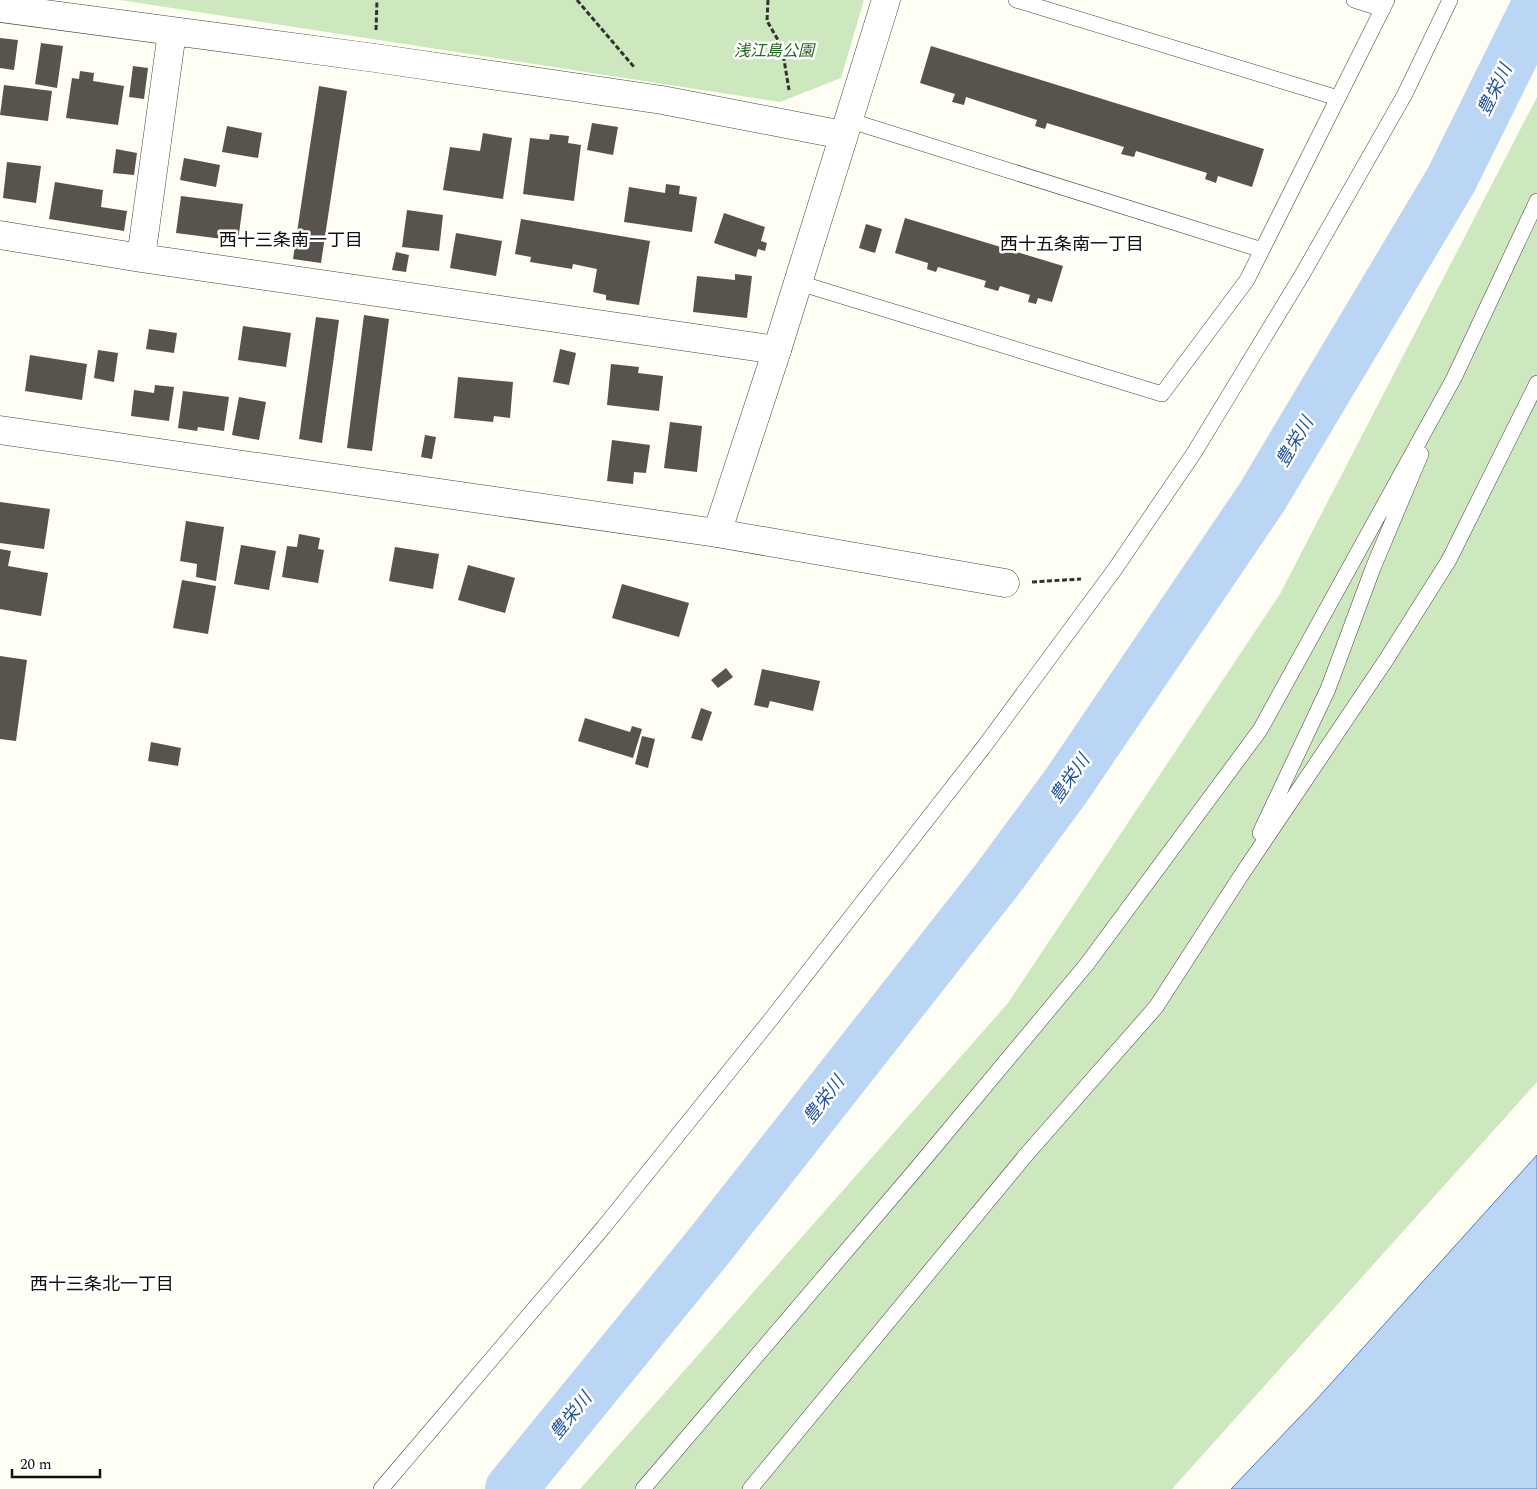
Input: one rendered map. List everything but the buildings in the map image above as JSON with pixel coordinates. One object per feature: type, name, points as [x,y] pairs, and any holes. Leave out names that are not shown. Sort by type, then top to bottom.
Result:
[{"type":"street","points":[[717,533],[777,350],[886,0]]},
{"type":"street","points":[[0,8],[375,58],[845,128]]},
{"type":"street","points":[[142,258],[172,32]]},
{"type":"street","points":[[0,235],[142,258],[777,350]]},
{"type":"street","points":[[0,430],[717,533],[1006,583]]},
{"type":"lane","points":[[1016,0],[1338,98]]},
{"type":"lane","points":[[809,286],[1162,394],[1247,280],[1385,4],[1354,0]]},
{"type":"lane","points":[[381,1489],[602,1228],[772,1018],[983,748],[1109,578],[1194,453],[1302,275],[1405,94],[1450,0]]},
{"type":"lane","points":[[845,128],[1262,250]]},
{"type":"lane","points":[[1240,877],[1328,689],[1373,568],[1454,378],[1537,201]]},
{"type":"lane","points":[[643,1489],[917,1168],[1087,964],[1260,730],[1454,378]]},
{"type":"lane","points":[[750,1489],[1026,1155],[1156,1006],[1386,660],[1449,560],[1537,383]]},
{"type":"path","points":[[577,0],[662,100]]},
{"type":"path","points":[[768,0],[767,21],[782,47],[789,90]]},
{"type":"path","points":[[1006,583],[1109,578]]},
{"type":"green space","name":"浅江島公園","points":[[120,0],[864,0],[841,78],[780,102]]},
{"type":"green space","points":[[1537,97],[1537,1082],[1172,1489],[580,1489],[1008,1003],[1280,594]]},
{"type":"water","points":[[1537,1155],[1537,1489],[1231,1489],[1316,1400]]},
{"type":"waterway","name":"豊栄川","points":[[511,1489],[709,1246],[999,877],[1066,786],[1262,497],[1451,180],[1537,6]]},
{"type":"district","name":"西十三条南一丁目","points":[[291,240]]},
{"type":"district","name":"西十五条南一丁目","points":[[1072,244]]},
{"type":"district","name":"西十三条北一丁目","points":[[102,1284]]}]
